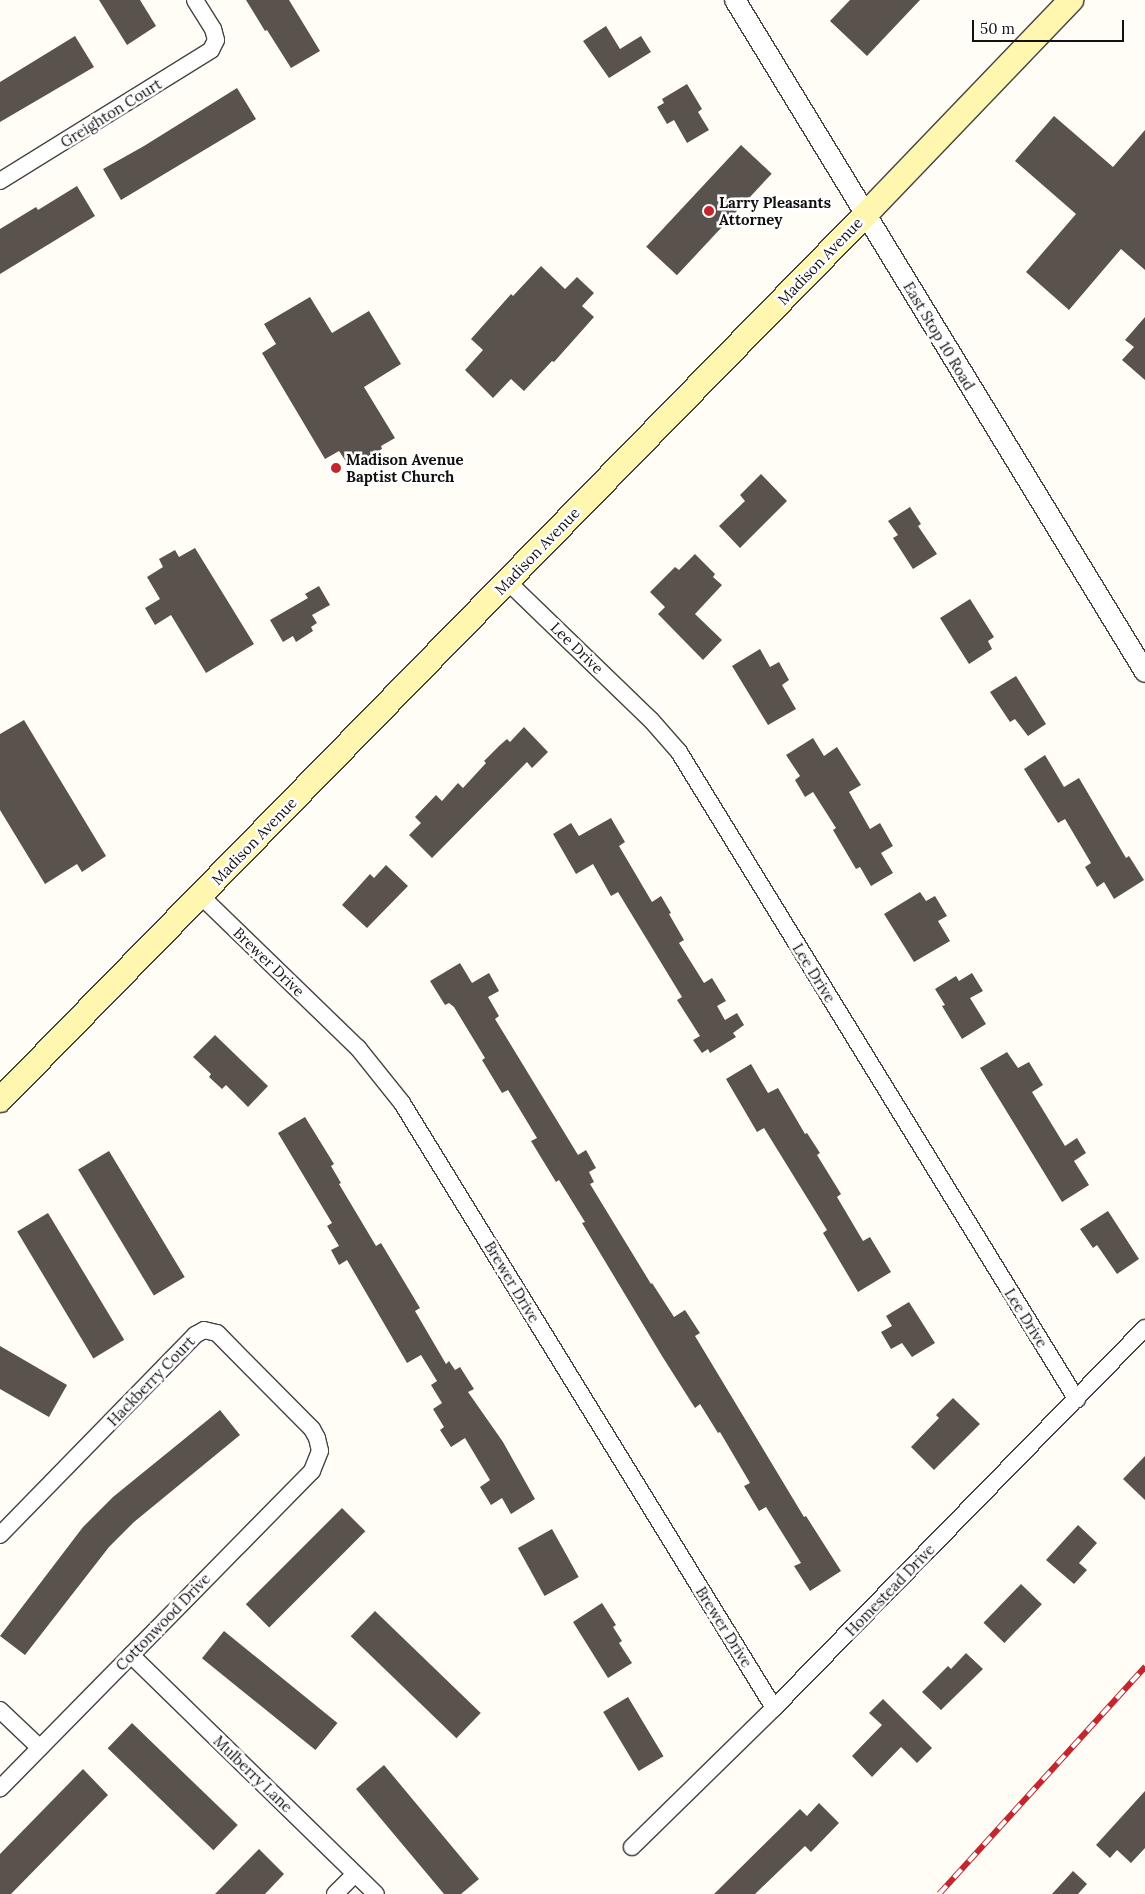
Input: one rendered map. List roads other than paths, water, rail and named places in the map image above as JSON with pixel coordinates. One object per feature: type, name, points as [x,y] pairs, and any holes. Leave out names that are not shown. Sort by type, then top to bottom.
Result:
[{"type":"main road","name":"Madison Avenue","points":[[0,1100],[865,215],[1071,0]]},
{"type":"street","name":"Greighton Court","points":[[0,181],[206,54],[216,40],[213,29],[195,0]]},
{"type":"street","name":"East Stop 10 Road","points":[[735,0],[1145,672]]},
{"type":"street","name":"Lee Drive","points":[[507,581],[651,720],[679,752],[1077,1400]]},
{"type":"street","name":"Brewer Drive","points":[[201,896],[358,1048],[402,1102],[774,1708]]},
{"type":"street","name":"Homestead Drive","points":[[632,1847],[774,1708],[1077,1400],[1145,1328]]},
{"type":"street","name":"Hackberry Court","points":[[0,1536],[195,1335],[204,1330],[217,1333],[312,1429],[318,1438],[320,1451]]},
{"type":"street","name":"Cottonwood Drive","points":[[0,1789],[312,1471],[320,1451]]},
{"type":"street","name":"Mulberry Lane","points":[[131,1655],[376,1894]]},
{"type":"street","points":[[0,1710],[40,1748]]},
{"type":"street","points":[[335,1894],[355,1874]]},
{"type":"railway","points":[[939,1894],[1145,1667]]},
{"type":"place","name":"Larry Pleasants Attorney","points":[[709,211]]},
{"type":"place","name":"Madison Avenue Baptist Church","points":[[336,468]]}]
